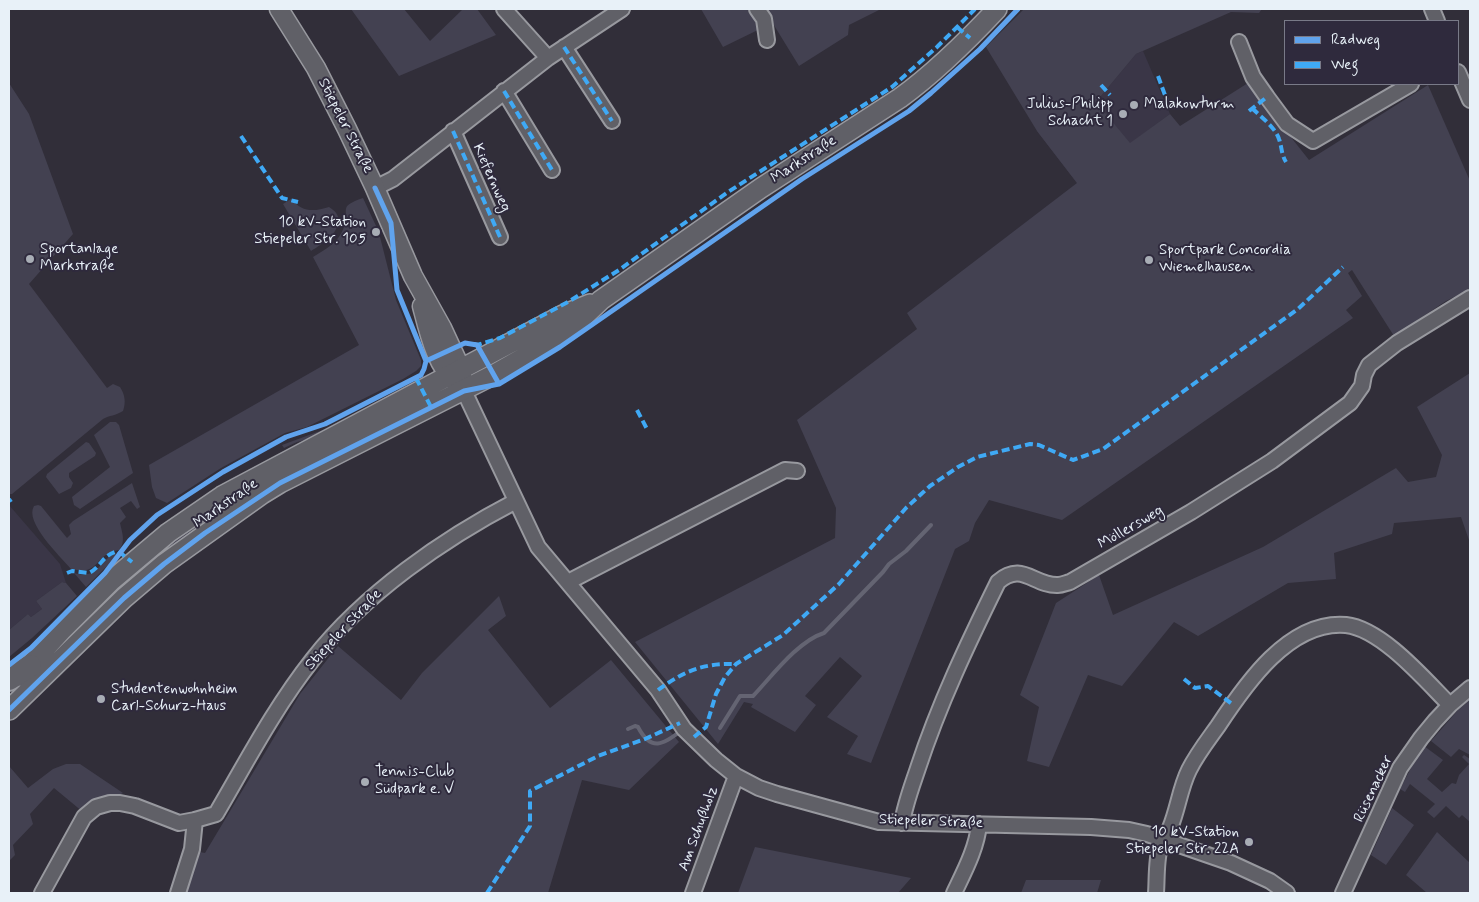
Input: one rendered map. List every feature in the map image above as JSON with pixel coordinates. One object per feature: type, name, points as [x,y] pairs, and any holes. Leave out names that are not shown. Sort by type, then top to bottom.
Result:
[{"type":"highway","points":[[9,679],[30,666]]},
{"type":"main road","name":"Markstraße","points":[[9,710],[124,598],[164,564],[205,534],[280,483],[464,391],[534,351],[580,320],[601,300],[761,188],[921,83],[949,58],[997,9]]},
{"type":"main road","name":"Markstraße","points":[[9,688],[89,602],[138,557],[173,529],[222,496],[563,315],[601,300]]},
{"type":"street","name":"Stiepeler Straße","points":[[278,9],[316,68],[376,188],[413,276],[442,328],[454,372],[538,547],[658,690],[684,729],[716,760],[736,776],[759,788],[879,822],[1091,827],[1129,830],[1165,839],[1215,856],[1252,872],[1287,893]]},
{"type":"street","points":[[504,9],[548,58]]},
{"type":"street","points":[[376,188],[393,179],[548,58],[622,9]]},
{"type":"street","points":[[757,9],[764,18],[767,40]]},
{"type":"street","points":[[1239,42],[1253,77],[1287,124],[1313,141],[1409,85]]},
{"type":"street","points":[[564,47],[612,120]]},
{"type":"street","points":[[1459,74],[1470,100]]},
{"type":"street","points":[[504,91],[552,170]]},
{"type":"street","name":"Kiefernweg","points":[[453,131],[500,237]]},
{"type":"street","name":"Möllersweg","points":[[902,823],[920,764],[944,698],[998,582],[1005,576],[1018,573],[1059,586],[1070,582],[1191,512],[1272,461],[1350,403],[1362,386],[1364,375],[1369,365],[1397,343],[1470,298]]},
{"type":"street","points":[[568,582],[785,470],[797,471]]},
{"type":"street","name":"Stiepeler Straße","points":[[42,893],[84,817],[96,807],[110,803],[120,803],[135,806],[179,823],[216,814],[269,722],[314,659],[351,618],[392,580],[430,552],[516,502]]},
{"type":"street","points":[[1156,893],[1160,848],[1170,828],[1188,772],[1236,698],[1265,663],[1309,631],[1324,627],[1346,625],[1363,630],[1374,636],[1404,660],[1450,705]]},
{"type":"street","name":"Rüsenacker","points":[[1343,893],[1400,768],[1421,738],[1450,705],[1470,688]]},
{"type":"street","name":"Am Schußholz","points":[[693,893],[736,776]]},
{"type":"street","points":[[178,893],[192,850],[195,820]]},
{"type":"street","points":[[954,893],[966,868],[978,835],[979,824]]},
{"type":"shaded area","points":[[351,9],[404,9],[430,41],[463,9],[477,9],[496,35],[399,76]]},
{"type":"shaded area","points":[[701,9],[749,9],[762,28],[723,47]]},
{"type":"shaded area","points":[[764,9],[881,9],[849,25],[848,35],[799,66]]},
{"type":"shaded area","points":[[1024,9],[1262,9],[1259,13],[1231,12],[1136,54],[1096,102],[1130,143],[1170,114],[1180,126],[1248,83],[1309,160],[1428,85],[1470,181],[1470,289],[1446,301],[1394,336],[1352,270],[1348,273],[1362,296],[1346,310],[1353,318],[1062,520],[989,500],[975,523],[969,541],[955,549],[871,763],[847,754],[858,736],[827,717],[862,676],[840,657],[805,696],[816,705],[795,732],[751,707],[753,704],[744,702],[718,744],[635,642],[835,538],[836,508],[797,420],[917,329],[907,313],[1077,183],[1037,131],[986,47]]},
{"type":"shaded area","points":[[1143,51],[1170,114],[1077,183],[1037,131],[1096,102],[1136,54]]},
{"type":"shaded area","name":"Sportanlage Markstraße","points":[[9,83],[29,114],[73,234],[29,284],[107,388],[113,384],[120,387],[125,402],[123,411],[103,419],[12,494],[9,494]]},
{"type":"shaded area","points":[[363,198],[377,228],[372,230],[375,238],[380,237],[396,300],[421,360],[421,366],[403,379],[307,427],[285,433],[221,468],[167,503],[156,498],[152,487],[149,465],[359,345],[313,257],[332,245],[339,237],[344,227],[347,206]]},
{"type":"shaded area","points":[[291,199],[299,206],[308,210],[329,207],[336,213],[339,219],[335,232],[311,251],[283,204]]},
{"type":"shaded area","points":[[1470,373],[1470,543],[1461,517],[1394,523],[1392,534],[1334,553],[1336,579],[1288,583],[1198,636],[1174,622],[1122,686],[1088,675],[1049,767],[1027,761],[1039,707],[1020,695],[1056,603],[1099,575],[1113,615],[1263,547],[1396,468],[1408,482],[1436,477],[1442,455],[1417,407]]},
{"type":"shaded area","points":[[412,384],[309,439],[284,448],[282,445],[331,427]]},
{"type":"shaded area","points":[[422,397],[424,401],[256,493],[9,702],[9,696],[114,586],[194,522]]},
{"type":"shaded area","points":[[110,422],[116,422],[119,425],[133,473],[80,509],[74,505],[72,497],[110,467],[94,435]]},
{"type":"shaded area","points":[[86,442],[89,443],[96,453],[95,456],[69,473],[73,483],[71,488],[59,494],[46,477],[47,474]]},
{"type":"shaded area","points":[[132,483],[140,507],[137,509],[131,501],[120,508],[126,517],[120,523],[123,540],[119,550],[111,552],[88,570],[71,569],[38,530],[32,513],[34,506],[41,506],[67,538],[71,534],[69,525],[73,521]]},
{"type":"shaded area","points":[[9,505],[60,564],[66,583],[62,582],[36,601],[42,609],[31,617],[28,614],[9,630]]},
{"type":"shaded area","points":[[117,553],[86,587],[74,573],[89,574],[94,572],[105,560]]},
{"type":"shaded area","points":[[62,582],[66,583],[77,596],[9,657],[9,630],[28,614],[31,617],[42,609],[36,601]]},
{"type":"shaded area","points":[[499,596],[506,616],[488,630],[550,708],[611,660],[679,742],[629,790],[582,780],[548,893],[173,893],[189,850],[205,853],[300,694],[338,646],[401,700],[422,673]]},
{"type":"shaded area","points":[[1470,700],[1470,755],[1459,749],[1451,757],[1431,741],[1458,710]]},
{"type":"shaded area","points":[[1424,746],[1443,760],[1427,779],[1442,792],[1452,783],[1456,784],[1459,775],[1469,764],[1462,757],[1464,755],[1470,759],[1470,822],[1462,815],[1459,818],[1446,806],[1434,818],[1427,812],[1435,804],[1410,784],[1405,792],[1400,789]]},
{"type":"shaded area","points":[[66,764],[80,764],[123,793],[83,812],[54,788],[30,814],[33,824],[13,845],[15,855],[9,861],[9,766],[28,788],[53,769]]},
{"type":"shaded area","points":[[1392,808],[1414,825],[1386,865],[1371,855]]},
{"type":"shaded area","points":[[1437,832],[1470,863],[1470,893],[1427,893],[1406,875]]},
{"type":"shaded area","points":[[755,847],[911,878],[898,893],[738,893]]},
{"type":"shaded area","points":[[1026,880],[1101,880],[1097,893],[1021,893]]},
{"type":"waterway","points":[[720,728],[740,696],[753,696],[795,651],[814,637],[824,633],[889,564],[906,551],[931,525]]},
{"type":"waterway","points":[[628,729],[635,726],[638,727],[648,740],[658,744],[682,730]]},
{"type":"marked path","points":[[474,344],[477,345],[500,338],[568,302],[619,270],[728,192],[892,87],[937,47],[975,9]]},
{"type":"marked path","points":[[957,27],[970,38]]},
{"type":"marked path","points":[[564,47],[612,121]]},
{"type":"marked path","points":[[1158,76],[1170,109]]},
{"type":"marked path","points":[[1101,85],[1110,95]]},
{"type":"marked path","points":[[504,91],[552,170]]},
{"type":"marked path","points":[[1249,111],[1267,97]]},
{"type":"marked path","points":[[1252,108],[1271,126],[1277,135],[1286,162]]},
{"type":"marked path","points":[[453,131],[500,237]]},
{"type":"marked path","points":[[241,136],[282,198],[298,202]]},
{"type":"marked path","points":[[694,737],[706,727],[716,694],[725,677],[736,664],[783,635],[839,584],[906,508],[930,486],[977,457],[1030,444],[1039,445],[1073,460],[1103,449],[1298,309],[1343,267]]},
{"type":"marked path","points":[[416,378],[431,407]]},
{"type":"marked path","points":[[637,410],[647,429]]},
{"type":"marked path","points":[[67,573],[72,571],[89,573],[105,558],[118,551],[132,562]]},
{"type":"marked path","points":[[658,690],[694,669],[714,665],[736,664]]},
{"type":"marked path","points":[[1184,679],[1195,688],[1208,686],[1232,704]]},
{"type":"marked path","points":[[487,893],[530,826],[530,791],[598,756],[645,739],[680,723]]},
{"type":"cycle path","points":[[9,710],[124,598],[205,533],[280,483],[464,391],[499,384],[560,347],[802,179],[909,111],[980,49],[1018,9]]},
{"type":"cycle path","points":[[9,665],[31,648],[105,573],[130,540],[157,515],[223,472],[286,437],[325,424],[421,375],[426,361],[397,290],[391,223],[375,188]]},
{"type":"cycle path","points":[[426,361],[465,343],[477,345],[499,384]]},
{"type":"place","name":"Malakowturm","points":[[1134,105]]},
{"type":"place","name":"Julius-Philipp Schacht 1","points":[[1123,114]]},
{"type":"place","name":"10 kV-Station Stiepeler Str. 105","points":[[376,232]]},
{"type":"place","name":"Sportanlage Markstraße","points":[[30,259]]},
{"type":"place","name":"Sportpark Concordia Wiemelhausen","points":[[1149,260]]},
{"type":"place","name":"Studentenwohnheim Carl-Schurz-Haus","points":[[101,699]]},
{"type":"place","name":"Tennis-Club Südpark e. V","points":[[365,782]]},
{"type":"place","name":"10 kV-Station Stiepeler Str. 22A","points":[[1249,842]]}]
